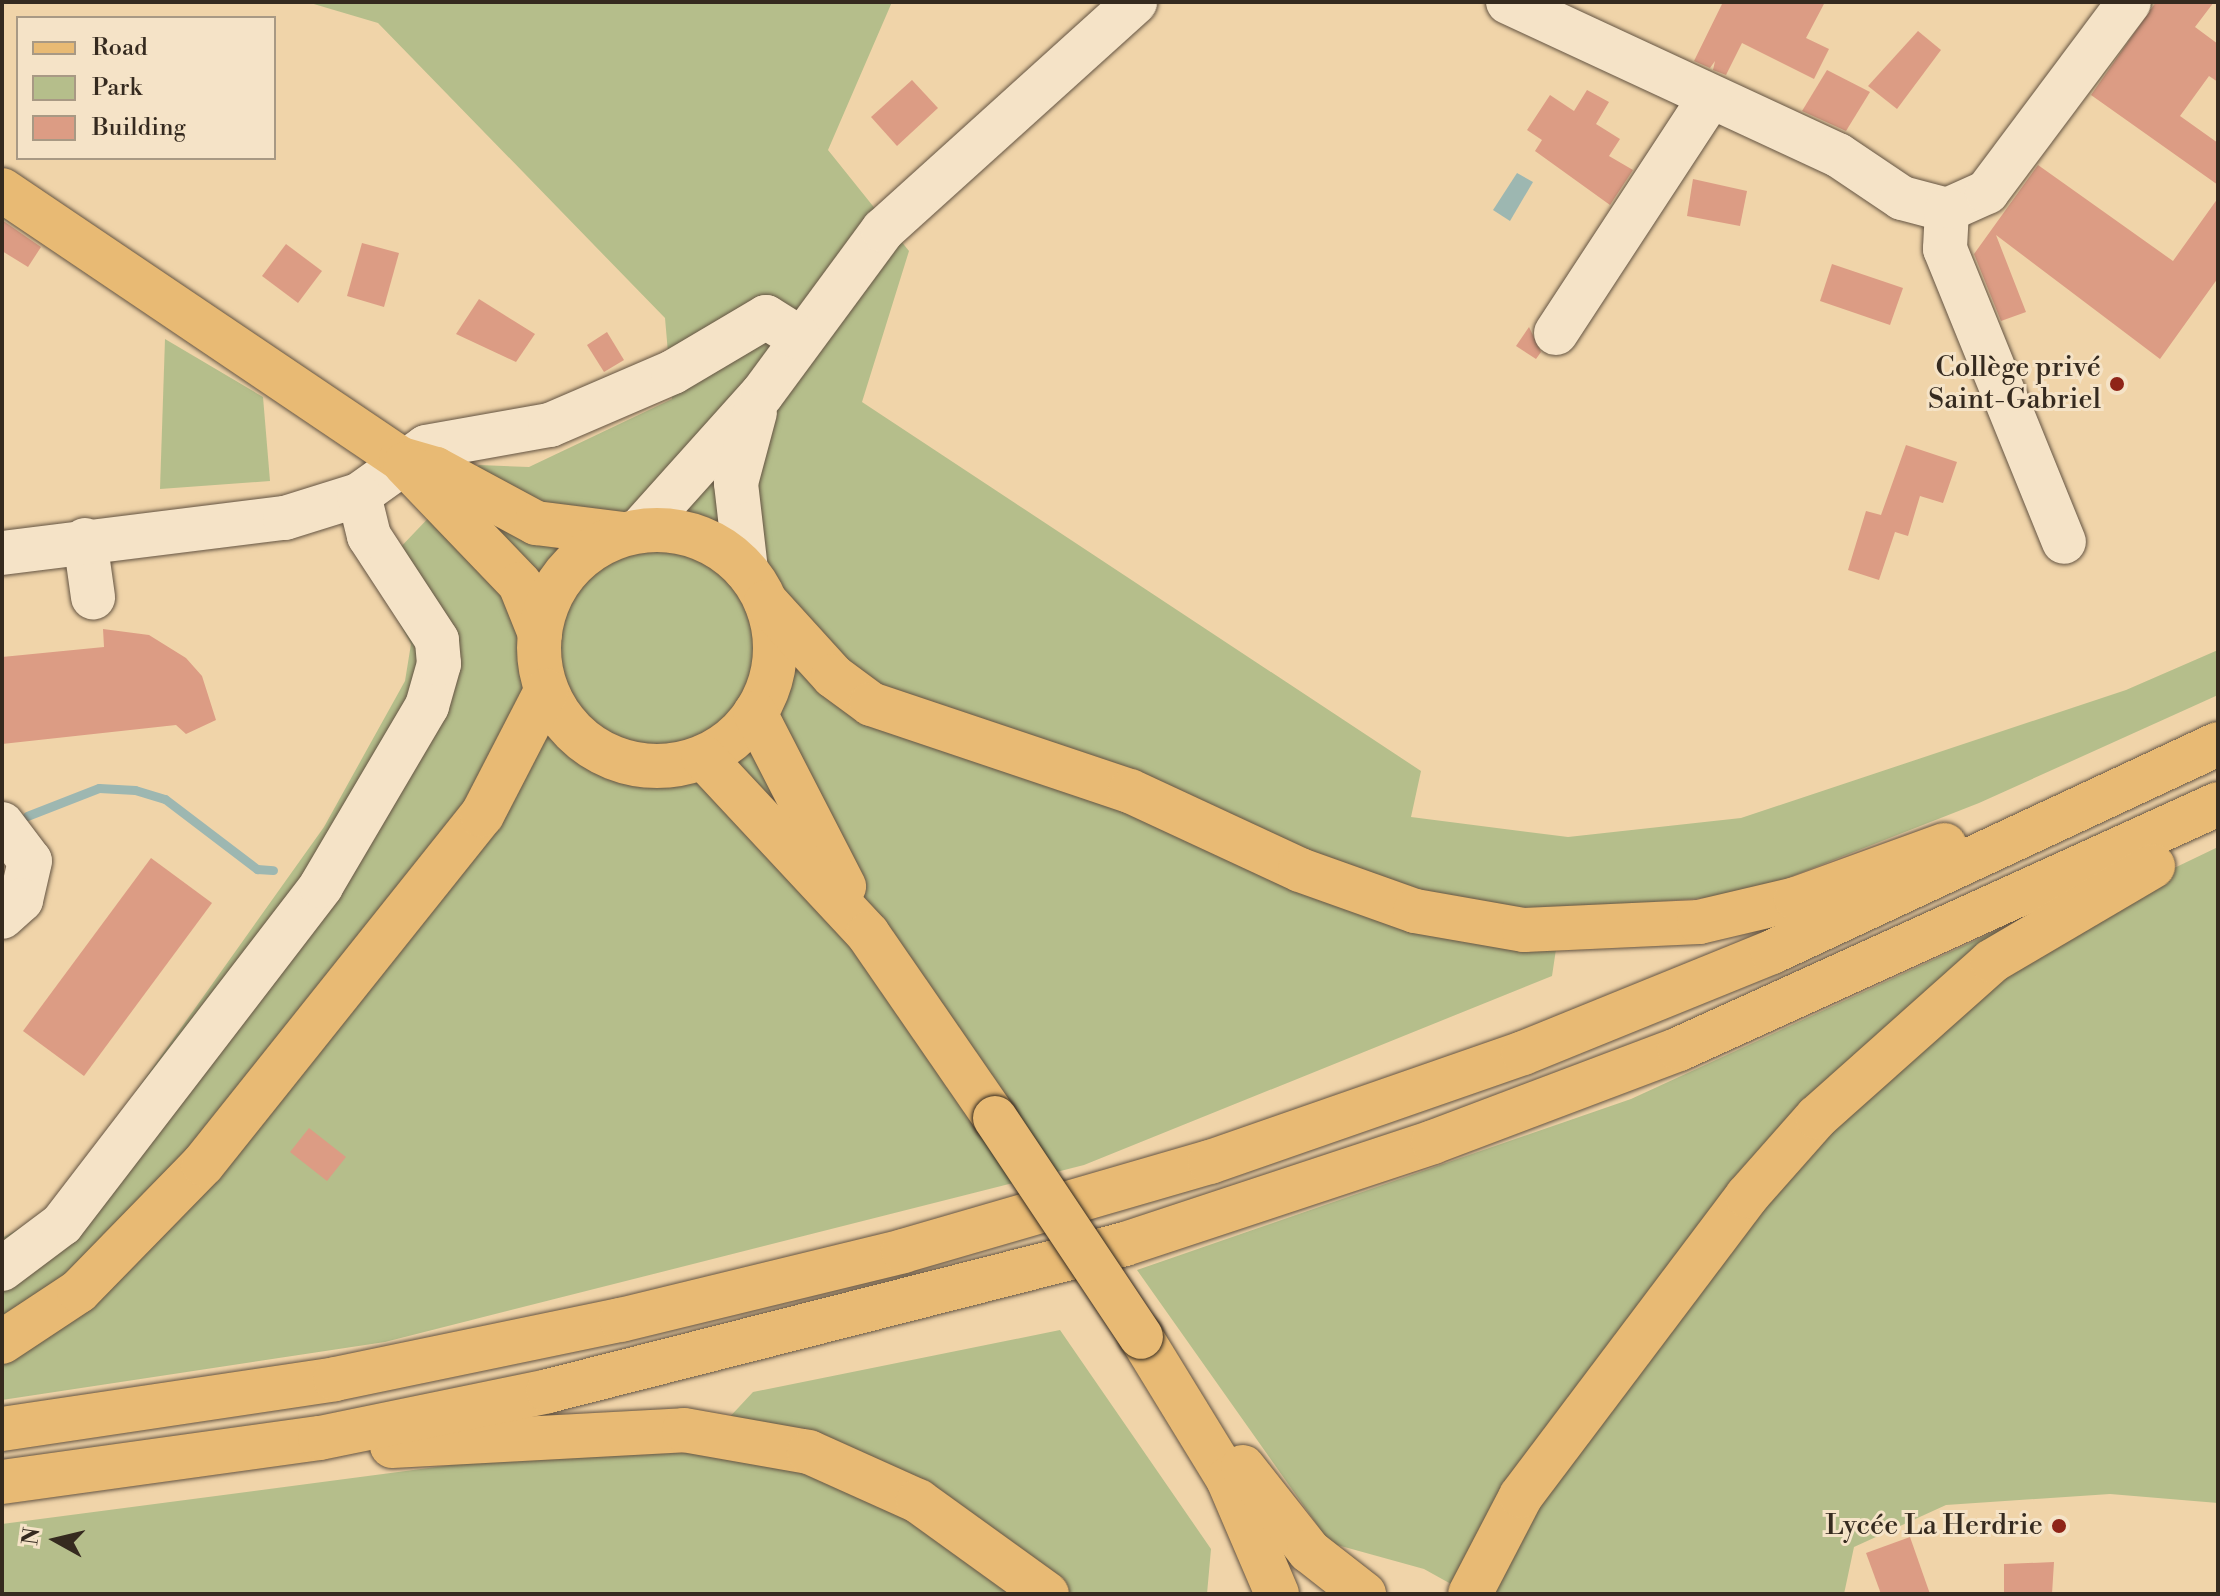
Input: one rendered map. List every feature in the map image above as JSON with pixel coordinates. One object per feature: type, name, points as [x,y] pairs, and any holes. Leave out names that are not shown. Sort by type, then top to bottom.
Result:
[{"type":"main road","points":[[2,190],[401,459],[520,584],[540,634],[546,691],[572,729],[606,755],[657,766],[703,757],[755,713],[774,663],[756,586]]},
{"type":"main road","points":[[401,459],[436,469],[536,523],[702,538],[756,586],[833,676],[883,709],[1130,791],[1355,892],[1471,922],[1580,932],[1699,922],[1837,885],[2017,815],[2064,820]]},
{"type":"main road","points":[[540,634],[564,575],[592,549],[631,532]]},
{"type":"main road","points":[[2,1342],[79,1291],[203,1164],[482,815],[546,691]]},
{"type":"main road","points":[[755,713],[868,934],[1178,1392],[1263,1549],[1277,1594]]},
{"type":"main road","points":[[2,1429],[506,1345],[859,1262],[1152,1179],[1663,998],[2064,820],[2218,744]]},
{"type":"main road","points":[[703,757],[868,934]]},
{"type":"main road","points":[[2,1482],[320,1438],[737,1348],[1275,1196],[1679,1049],[2218,804]]},
{"type":"main road","points":[[1470,1594],[1521,1496],[1747,1196],[1817,1117],[1992,961],[2218,832]]},
{"type":"main road","points":[[1178,1392],[1309,1551],[1364,1594]]},
{"type":"main road","points":[[320,1438],[368,1449],[617,1432],[730,1434],[809,1452],[918,1501],[1047,1594]]},
{"type":"street","points":[[631,532],[762,394],[799,338],[893,220],[1135,2]]},
{"type":"street","points":[[1508,2],[1709,99],[1838,155],[1902,198],[1947,210],[1987,192],[2129,2]]},
{"type":"street","points":[[1556,333],[1709,99]]},
{"type":"street","points":[[1947,210],[1945,249],[2064,542]]},
{"type":"street","points":[[2,553],[85,540],[285,518],[359,495],[401,459],[550,425],[673,372],[766,317],[799,338]]},
{"type":"street","points":[[756,586],[736,483],[762,394]]},
{"type":"street","points":[[2,1269],[62,1224],[321,886],[427,706],[439,664],[437,640],[369,536],[359,495]]},
{"type":"street","points":[[85,540],[93,597]]},
{"type":"street","points":[[2,824],[30,861],[21,900],[2,917]]},
{"type":"green space","points":[[307,2],[892,2],[828,150],[909,251],[862,402],[1421,771],[1411,817],[1568,837],[1741,818],[2126,690],[2218,650],[2218,695],[1979,803],[1744,895],[1562,909],[1552,976],[1084,1165],[385,1342],[2,1400],[2,1238],[50,1212],[324,827],[405,681],[411,644],[373,576],[479,465],[529,467],[672,399],[665,318],[378,23]]},
{"type":"green space","points":[[165,339],[263,397],[270,481],[160,489]]},
{"type":"green space","points":[[2218,847],[2218,1503],[2110,1494],[1946,1505],[1854,1547],[1844,1594],[1469,1594],[1424,1569],[1330,1543],[1137,1270],[1631,1099],[1998,930],[2143,883]]},
{"type":"green space","points":[[1060,1330],[1211,1549],[1207,1594],[2,1594],[2,1524],[474,1462],[697,1452],[753,1392]]},
{"type":"water","points":[[1517,173],[1533,182],[1510,221],[1493,210]]},
{"type":"building","points":[[1723,2],[1825,2],[1806,38],[1829,49],[1814,79],[1742,43],[1726,75],[1713,70],[1715,61],[1710,68],[1694,61]]},
{"type":"building","points":[[2156,2],[2214,2],[2195,27],[2218,44],[2218,82],[2209,76],[2180,116],[2218,143],[2218,185],[2091,95]]},
{"type":"building","points":[[1918,31],[1941,50],[1897,109],[1868,86]]},
{"type":"building","points":[[1827,70],[1870,92],[1846,131],[1802,111]]},
{"type":"building","points":[[912,80],[938,108],[897,146],[871,117]]},
{"type":"building","points":[[1587,90],[1609,102],[1596,124],[1620,139],[1609,156],[1633,170],[1610,205],[1535,151],[1542,140],[1527,130],[1550,95],[1574,111]]},
{"type":"building","points":[[2038,165],[2173,261],[2218,198],[2218,278],[2160,359],[1996,235],[2026,312],[2001,321],[1974,254]]},
{"type":"building","points":[[1693,179],[1747,191],[1740,226],[1687,216]]},
{"type":"building","points":[[2,220],[41,247],[28,267],[2,251]]},
{"type":"building","points":[[362,243],[399,253],[384,307],[347,296]]},
{"type":"building","points":[[286,244],[322,271],[298,303],[262,276]]},
{"type":"building","points":[[1832,264],[1903,288],[1890,325],[1820,301]]},
{"type":"building","points":[[479,299],[535,334],[516,362],[456,334]]},
{"type":"building","points":[[1529,327],[1541,352],[1536,359],[1516,346]]},
{"type":"building","points":[[607,332],[624,360],[604,372],[587,345]]},
{"type":"building","points":[[1906,445],[1957,462],[1943,503],[1920,496],[1908,536],[1895,532],[1879,580],[1848,570],[1866,511],[1881,515]]},
{"type":"building","points":[[103,629],[149,635],[186,658],[202,676],[216,720],[186,734],[176,725],[2,744],[2,657],[104,647]]},
{"type":"building","points":[[151,858],[212,903],[84,1076],[23,1031]]},
{"type":"building","points":[[309,1128],[346,1157],[327,1181],[290,1152]]},
{"type":"building","points":[[1910,1537],[1930,1594],[1881,1594],[1866,1553]]},
{"type":"building","points":[[2054,1562],[2052,1594],[2004,1594],[2004,1564]]},
{"type":"waterway","points":[[27,816],[99,788],[135,790],[165,799],[257,869],[273,870]]},
{"type":"place","name":"Collège privé Saint-Gabriel","points":[[2117,384]]},
{"type":"place","name":"Lycée La Herdrie","points":[[2059,1526]]}]
